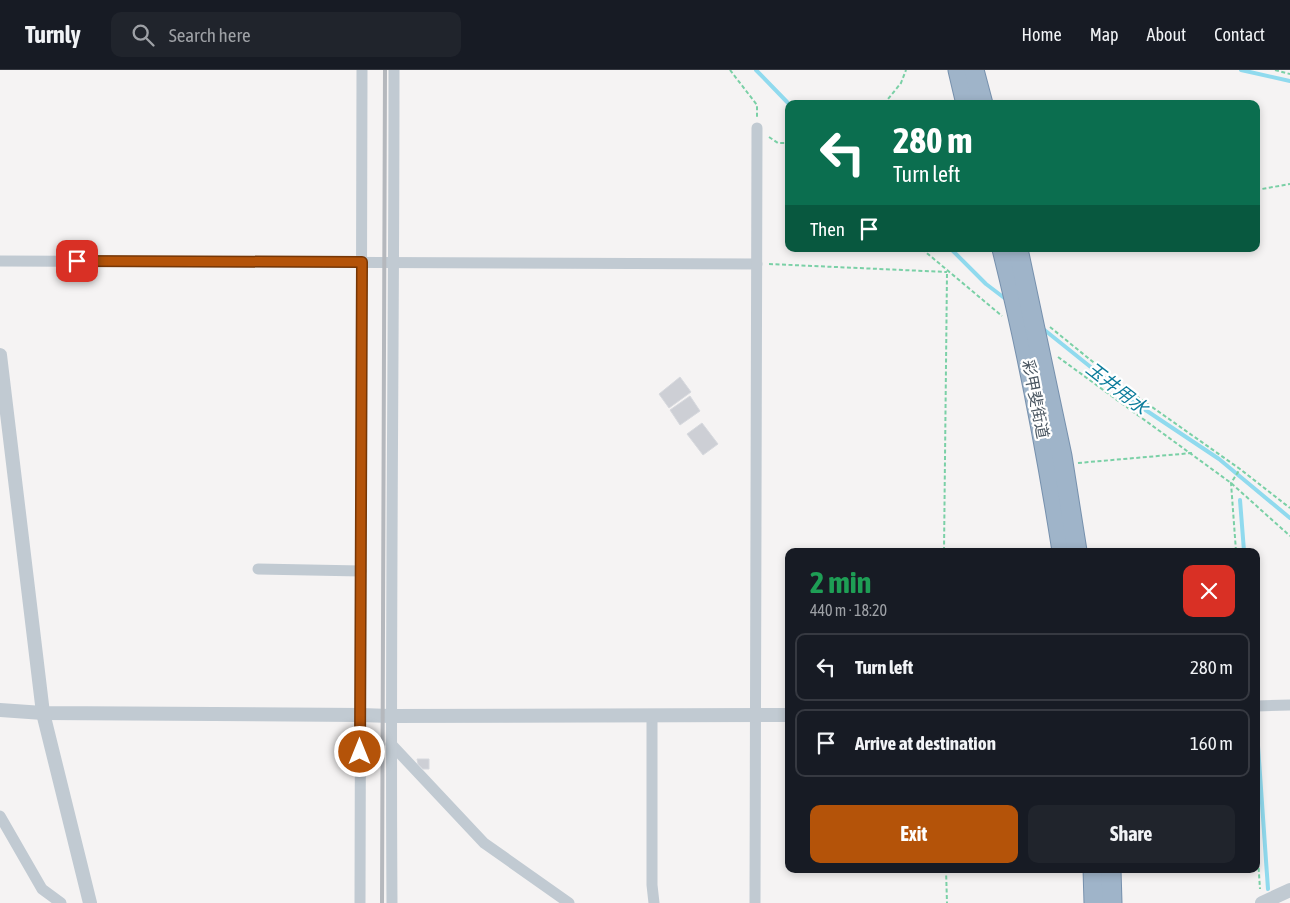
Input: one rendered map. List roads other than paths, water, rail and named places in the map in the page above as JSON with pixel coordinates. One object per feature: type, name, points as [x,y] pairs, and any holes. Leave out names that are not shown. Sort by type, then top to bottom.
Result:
[{"type":"highway","points":[[958,70],[965,100]]},
{"type":"highway","points":[[974,70],[982,100]]},
{"type":"highway","name":"彩甲斐街道","points":[[1003,252],[1015,300],[1030,330],[1063,464],[1077,548]]},
{"type":"highway","name":"彩甲斐街道","points":[[1018,252],[1062,548]]},
{"type":"highway","points":[[1093,873],[1094,903]]},
{"type":"highway","points":[[1111,873],[1112,903]]},
{"type":"street","points":[[360,903],[362,70]]},
{"type":"street","points":[[392,903],[390,716],[394,70]]},
{"type":"street","points":[[754,903],[758,128]]},
{"type":"street","points":[[0,261],[757,264]]},
{"type":"street","points":[[0,355],[43,713],[90,903]]},
{"type":"street","points":[[258,569],[361,571]]},
{"type":"street","points":[[1260,706],[1290,705]]},
{"type":"street","points":[[0,710],[43,713],[390,716],[785,716]]},
{"type":"street","points":[[652,715],[652,885],[654,903]]},
{"type":"street","points":[[391,744],[484,843],[569,903]]},
{"type":"street","points":[[0,816],[42,889],[61,903]]},
{"type":"street","points":[[1262,898],[1290,890]]},
{"type":"waterway","name":"玉井用水","points":[[756,70],[785,100]]},
{"type":"waterway","points":[[1241,70],[1290,81]]},
{"type":"waterway","name":"玉井用水","points":[[954,252],[986,284],[1007,300]]},
{"type":"waterway","name":"玉井用水","points":[[1042,328],[1138,405],[1219,459],[1290,518]]},
{"type":"waterway","points":[[1240,500],[1244,548]]},
{"type":"waterway","points":[[1260,774],[1268,889]]},
{"type":"railway","points":[[382,903],[385,70]]}]
